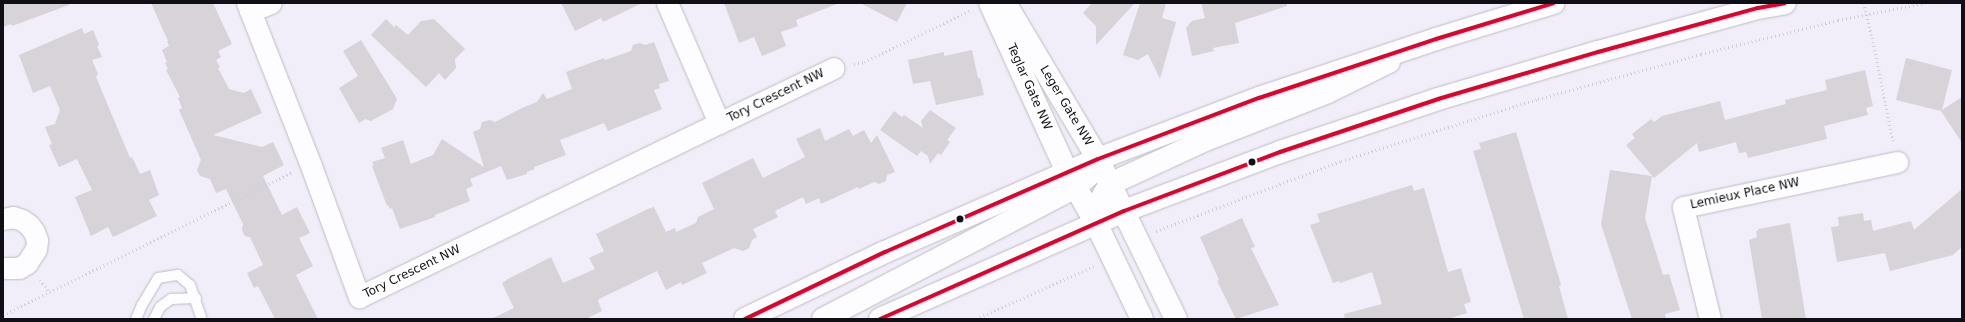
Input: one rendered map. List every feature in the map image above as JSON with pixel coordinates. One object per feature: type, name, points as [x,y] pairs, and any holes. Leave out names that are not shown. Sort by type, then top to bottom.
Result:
[{"type":"main road","name":"Leger Gate NW","points":[[1006,3],[1098,159],[1176,319]]},
{"type":"main road","points":[[823,319],[1071,179],[1098,159],[1259,98],[1436,39],[1554,3]]},
{"type":"main road","points":[[880,319],[1124,211],[1280,152],[1438,99],[1598,52],[1751,10],[1785,3]]},
{"type":"main road","name":"Teglar Gate NW","points":[[983,6],[1071,179]]},
{"type":"main road","points":[[1096,223],[1100,202],[1110,184],[1208,139],[1328,92],[1436,39]]},
{"type":"main road","points":[[1071,179],[1096,223],[1142,319]]},
{"type":"main road","points":[[745,319],[885,252],[1071,179]]},
{"type":"street","name":"Tory Crescent NW","points":[[271,3],[248,7],[310,164],[359,298],[834,68]]},
{"type":"street","name":"Tory Crescent NW","points":[[668,3],[719,123]]},
{"type":"street","name":"Lemieux Place NW","points":[[1710,319],[1683,207],[1897,162]]},
{"type":"street","points":[[3,268],[19,268],[27,264],[36,249],[37,240],[29,225],[22,220],[4,215]]},
{"type":"lane","points":[[136,319],[142,305],[158,278],[178,275],[190,285],[196,298],[202,319]]},
{"type":"lane","points":[[154,319],[160,307],[171,298],[196,298]]},
{"type":"path","points":[[1864,3],[1875,50],[1897,162]]},
{"type":"path","points":[[1138,241],[1161,227],[1341,161],[1538,99],[1701,54],[1866,14],[1925,3]]},
{"type":"path","points":[[834,68],[864,62],[983,6]]},
{"type":"path","points":[[3,315],[175,229],[310,164]]},
{"type":"path","points":[[976,319],[1088,270],[1112,256]]},
{"type":"building","points":[[3,3],[69,3],[69,5],[12,26],[11,24],[3,27]]},
{"type":"building","points":[[151,3],[213,3],[232,44],[218,51],[221,57],[216,60],[220,67],[218,68],[229,89],[244,93],[251,89],[262,113],[213,135],[262,147],[273,142],[284,165],[263,176],[282,215],[297,207],[310,233],[299,238],[313,266],[296,275],[318,319],[275,319],[258,286],[254,288],[247,273],[263,265],[250,237],[245,236],[242,230],[243,224],[226,189],[216,193],[210,179],[200,176],[197,170],[201,160],[179,110],[182,108],[178,98],[180,97],[166,70],[168,69],[165,63],[167,62],[162,50],[169,46],[168,41]]},
{"type":"building","points":[[561,3],[642,3],[603,22],[601,18],[575,31]]},
{"type":"building","points":[[724,3],[837,4],[796,20],[798,26],[781,32],[786,46],[762,56],[754,37],[739,43]]},
{"type":"building","points":[[860,3],[907,3],[897,22]]},
{"type":"building","points":[[1092,3],[1135,3],[1096,45],[1096,26],[1083,13]]},
{"type":"building","points":[[1140,3],[1166,3],[1162,18],[1176,22],[1160,79],[1148,54],[1138,60],[1123,55]]},
{"type":"building","points":[[1201,3],[1287,3],[1287,6],[1235,23],[1239,43],[1213,48],[1214,51],[1192,56],[1186,28],[1192,21],[1205,18]]},
{"type":"building","points":[[386,19],[394,27],[396,25],[408,35],[421,21],[434,19],[465,49],[455,59],[456,68],[445,80],[439,73],[426,87],[371,35]]},
{"type":"building","points":[[82,28],[84,34],[93,30],[99,45],[97,46],[102,57],[92,60],[98,74],[96,77],[130,158],[132,157],[140,174],[150,170],[159,195],[149,200],[157,216],[113,237],[108,227],[91,236],[75,197],[92,190],[77,159],[59,167],[49,145],[52,144],[45,127],[55,124],[60,110],[50,86],[33,93],[19,55]]},
{"type":"building","points":[[361,40],[397,99],[393,109],[371,121],[365,119],[359,123],[339,88],[358,76],[343,51]]},
{"type":"building","points":[[654,42],[669,81],[659,84],[660,88],[654,90],[662,109],[608,131],[604,123],[560,140],[566,155],[534,167],[535,169],[527,172],[527,174],[507,180],[501,166],[470,179],[473,186],[466,189],[470,201],[435,215],[435,217],[400,229],[392,208],[390,209],[388,205],[387,206],[372,166],[374,165],[372,162],[385,158],[381,148],[403,140],[411,164],[433,155],[442,139],[484,167],[473,132],[480,129],[482,122],[490,120],[495,122],[537,102],[543,93],[547,99],[572,89],[566,72],[604,58],[605,60],[631,51],[633,45],[640,43],[645,45]]},
{"type":"building","points":[[972,50],[978,78],[980,78],[984,95],[936,105],[930,81],[913,84],[908,60],[944,52],[944,56]]},
{"type":"building","points":[[1906,58],[1952,70],[1942,110],[1962,97],[1962,143],[1941,111],[1896,100]]},
{"type":"building","points":[[1865,70],[1873,106],[1866,108],[1868,115],[1824,126],[1827,139],[1748,158],[1746,152],[1739,153],[1736,142],[1699,152],[1697,143],[1654,178],[1626,145],[1635,138],[1632,134],[1651,119],[1654,122],[1662,116],[1720,101],[1725,120],[1786,104],[1785,100],[1827,90],[1825,80]]},
{"type":"building","points":[[930,110],[956,128],[947,140],[950,142],[941,155],[938,153],[930,164],[928,156],[921,151],[917,156],[880,130],[894,111],[902,117],[904,115],[923,128],[921,121]]},
{"type":"building","points":[[820,128],[825,141],[849,129],[853,136],[864,130],[871,143],[877,135],[895,172],[887,175],[886,181],[879,184],[874,182],[859,189],[858,187],[821,204],[819,198],[806,204],[803,197],[775,211],[778,217],[753,229],[757,237],[752,240],[749,248],[743,251],[734,248],[702,263],[707,273],[682,285],[681,282],[666,290],[657,271],[599,299],[598,301],[602,311],[586,319],[491,319],[514,308],[502,283],[508,279],[551,257],[563,283],[595,269],[589,258],[604,251],[596,234],[654,207],[666,232],[675,228],[676,232],[696,223],[698,217],[714,209],[702,183],[753,158],[763,178],[805,157],[796,139]]},
{"type":"building","points":[[1516,132],[1561,285],[1559,286],[1568,319],[1524,319],[1473,151],[1481,149],[1479,143]]},
{"type":"building","points":[[1610,170],[1652,176],[1645,218],[1663,275],[1669,274],[1680,310],[1665,314],[1666,319],[1632,319],[1601,224]]},
{"type":"building","points":[[1412,185],[1414,191],[1424,188],[1448,272],[1461,268],[1471,302],[1464,304],[1467,313],[1448,319],[1345,319],[1344,314],[1382,304],[1372,272],[1340,283],[1339,281],[1333,283],[1310,225],[1320,222],[1317,214]]},
{"type":"building","points":[[1962,189],[1962,247],[1953,255],[1890,271],[1885,253],[1837,262],[1831,227],[1839,226],[1838,217],[1863,213],[1864,221],[1871,220],[1873,231],[1911,221],[1914,230]]},
{"type":"building","points":[[1242,218],[1255,247],[1251,248],[1279,305],[1236,319],[1217,281],[1219,280],[1200,237]]},
{"type":"building","points":[[1790,223],[1806,319],[1762,319],[1749,240],[1757,237],[1756,231],[1758,231],[1758,229]]},
{"type":"transit line","points":[[745,319],[885,252],[1098,159],[1259,98],[1436,39],[1554,3]]},
{"type":"transit line","points":[[880,319],[1124,211],[1280,152],[1438,99],[1598,52],[1758,8],[1785,3]]}]
